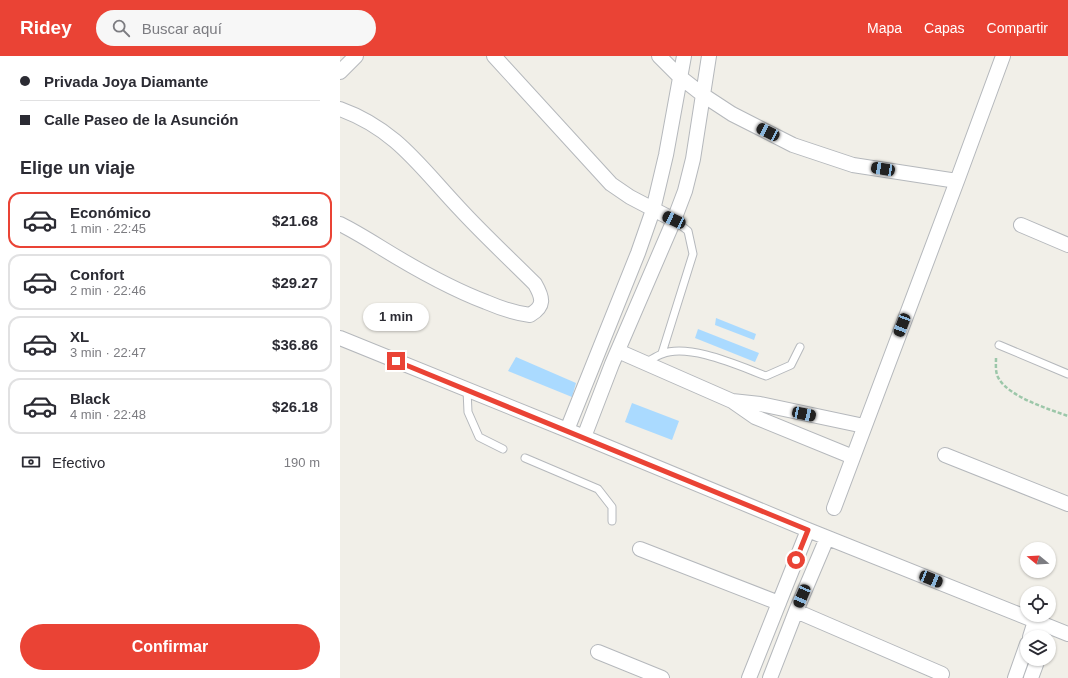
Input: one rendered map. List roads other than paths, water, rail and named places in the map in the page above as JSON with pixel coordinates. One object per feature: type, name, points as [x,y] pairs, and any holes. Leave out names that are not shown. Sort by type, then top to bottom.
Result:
[{"type":"street","points":[[340,72],[356,56]]},
{"type":"street","points":[[494,56],[516,82],[612,184],[653,210],[674,220]]},
{"type":"street","points":[[659,56],[680,77],[703,95],[732,114],[793,145],[853,165],[956,181]]},
{"type":"street","points":[[567,430],[638,253],[653,210],[666,155],[684,56]]},
{"type":"street","points":[[584,437],[627,329],[685,191],[693,158],[709,56]]},
{"type":"street","points":[[834,508],[1002,56]]},
{"type":"street","points":[[340,109],[368,121],[388,134],[409,152],[460,209],[535,284],[540,293],[542,303],[537,310],[530,315],[507,310],[478,299],[448,285],[340,224]]},
{"type":"street","points":[[1021,225],[1068,244]]},
{"type":"street","points":[[610,322],[627,329]]},
{"type":"street","points":[[340,338],[827,538],[1020,615]]},
{"type":"street","points":[[618,351],[732,401],[755,417],[853,457]]},
{"type":"street","points":[[732,401],[760,404],[864,426]]},
{"type":"street","points":[[945,455],[1068,504]]},
{"type":"street","points":[[749,678],[808,530]]},
{"type":"street","points":[[770,678],[827,538]]},
{"type":"street","points":[[640,549],[779,603]]},
{"type":"street","points":[[796,611],[942,674]]},
{"type":"street","points":[[1036,622],[1045,630]]},
{"type":"street","points":[[1056,633],[1068,634]]},
{"type":"street","points":[[598,652],[662,678]]},
{"type":"street","points":[[1015,678],[1020,664]]},
{"type":"street","points":[[1031,678],[1035,666]]},
{"type":"lane","points":[[662,353],[693,254],[688,231],[674,220]]},
{"type":"lane","points":[[999,345],[1068,374]]},
{"type":"lane","points":[[645,363],[662,353],[686,351],[711,356],[766,376],[790,365],[800,347]]},
{"type":"lane","points":[[467,390],[468,412],[479,437],[503,448]]},
{"type":"lane","points":[[525,458],[598,489],[612,507],[612,521]]},
{"type":"water","points":[[716,318],[756,334],[754,340],[715,325]]},
{"type":"water","points":[[698,329],[759,353],[755,362],[695,338]]},
{"type":"water","points":[[516,357],[576,383],[572,397],[508,371]]},
{"type":"water","points":[[632,403],[679,421],[672,440],[625,422]]}]
